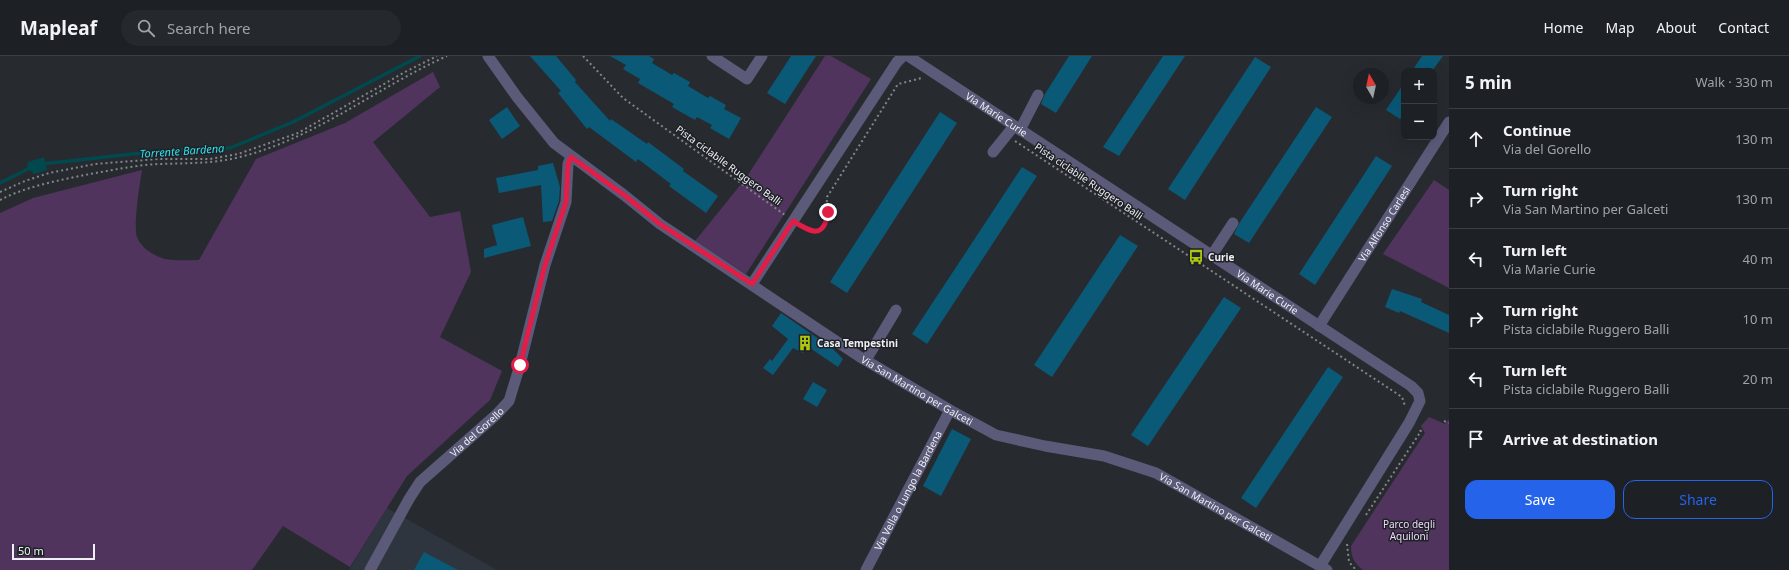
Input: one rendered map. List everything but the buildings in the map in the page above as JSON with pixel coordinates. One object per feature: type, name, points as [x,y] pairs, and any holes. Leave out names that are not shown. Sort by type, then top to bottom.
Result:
[{"type":"street","name":"Via San Martino per Galceti","points":[[488,56],[517,97],[554,143],[571,157],[624,195],[660,224],[866,360],[950,410],[996,435],[1045,446],[1104,456],[1156,473],[1324,568]]},
{"type":"street","points":[[712,56],[747,79],[762,56]]},
{"type":"street","points":[[752,284],[897,62],[903,56]]},
{"type":"street","name":"Via Marie Curie","points":[[908,56],[1411,386],[1418,394],[1420,401],[1409,423],[1324,568]]},
{"type":"street","points":[[993,152],[1007,136],[1017,128],[1038,95]]},
{"type":"street","name":"Via Alfonso Carlesi","points":[[1319,326],[1449,122]]},
{"type":"street","name":"Via del Gorello","points":[[370,570],[420,482],[496,415],[509,401],[520,365],[545,265],[566,202],[568,164],[571,157]]},
{"type":"street","points":[[1212,255],[1233,223]]},
{"type":"street","points":[[866,360],[896,310]]},
{"type":"street","name":"Via Vella o Lungo la Bardena","points":[[866,570],[950,410]]},
{"type":"path","points":[[0,192],[25,180],[49,173],[94,164],[158,158],[210,158],[238,154],[298,133],[405,72],[437,56]]},
{"type":"path","points":[[0,200],[18,192],[80,176],[157,164],[224,161],[279,145],[304,134],[397,81],[446,56]]},
{"type":"path","name":"Pista ciclabile Ruggero Balli","points":[[583,56],[623,98],[793,221],[807,230],[814,232],[821,230],[826,224],[827,197],[898,84],[921,78],[928,82]]},
{"type":"path","name":"Pista ciclabile Ruggero Balli","points":[[1007,136],[1402,397],[1405,408]]},
{"type":"path","points":[[1444,421],[1449,423]]},
{"type":"path","points":[[1363,520],[1421,431],[1409,423]]},
{"type":"path","points":[[1350,539],[1346,545],[1349,562],[1356,570]]},
{"type":"shaded area","points":[[387,508],[497,570],[349,570]]},
{"type":"green space","points":[[825,56],[831,56],[871,79],[746,274],[695,241],[746,178]]},
{"type":"green space","points":[[433,72],[440,87],[373,142],[430,217],[460,211],[471,272],[440,337],[502,371],[490,400],[407,476],[350,567],[283,526],[252,570],[0,570],[0,213],[33,198],[142,170],[136,223],[137,237],[139,241],[148,251],[165,259],[199,260],[256,159],[345,123]]},
{"type":"green space","points":[[1434,180],[1449,190],[1449,288],[1383,254]]},
{"type":"green space","name":"Parco degli Aquiloni","points":[[1429,417],[1445,424],[1449,419],[1449,570],[1363,570],[1354,560],[1351,546],[1425,433],[1421,426]]},
{"type":"water","points":[[44,157],[47,170],[34,174],[27,168],[28,162]]},
{"type":"waterway","name":"Torrente Bardena","points":[[42,164],[160,151],[230,148],[293,122],[420,56]]},
{"type":"waterway","name":"Torrente Bardena","points":[[0,183],[30,168]]},
{"type":"place","name":"Curie","points":[[1196,257]]},
{"type":"place","name":"Casa Tempestini","points":[[805,343]]},
{"type":"route","points":[[520,365],[545,265],[566,202],[568,164],[571,157],[624,195],[660,224],[752,284],[793,221],[807,230],[814,232],[821,230],[826,224],[828,212]]}]
